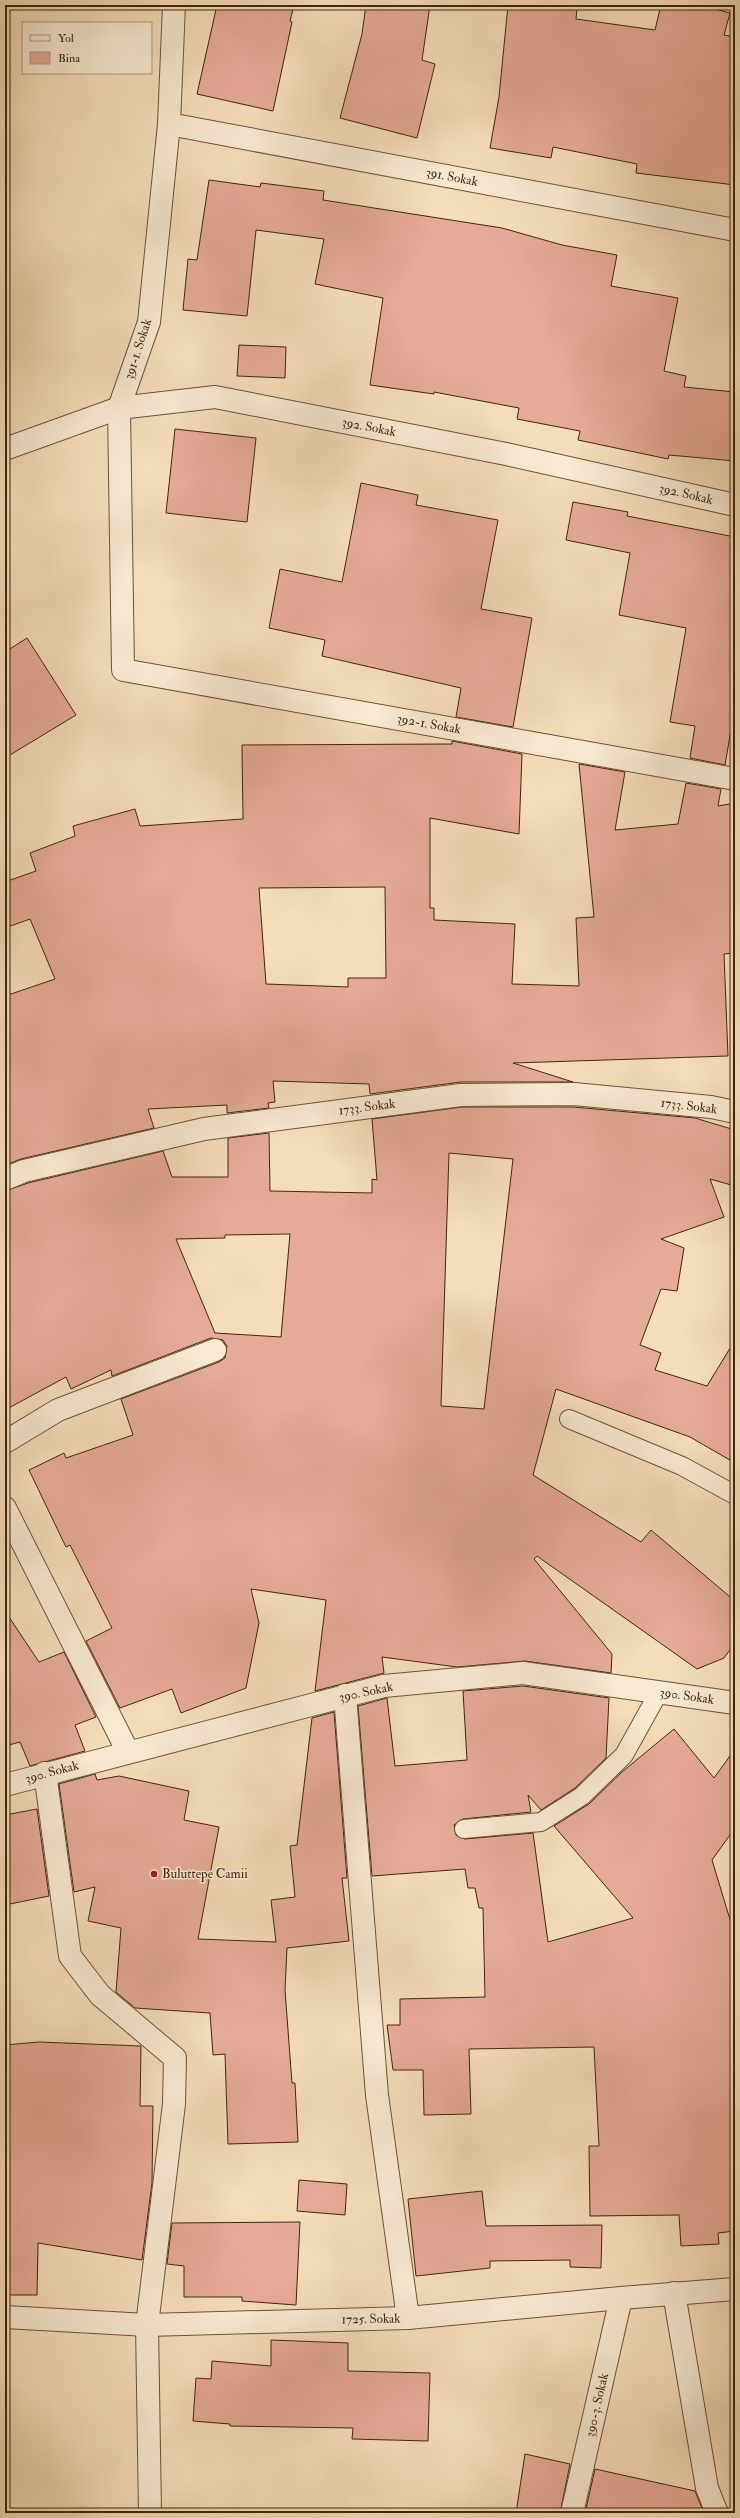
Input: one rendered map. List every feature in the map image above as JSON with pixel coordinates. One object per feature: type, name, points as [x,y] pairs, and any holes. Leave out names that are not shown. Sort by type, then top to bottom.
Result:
[{"type":"street","name":"391-1. Sokak","points":[[123,670],[119,408],[149,322],[169,124],[174,5]]},
{"type":"street","name":"391. Sokak","points":[[169,124],[735,230]]},
{"type":"street","name":"392. Sokak","points":[[5,449],[119,408],[215,397],[506,454],[735,505]]},
{"type":"street","name":"392-1. Sokak","points":[[123,670],[735,779]]},
{"type":"street","name":"1733. Sokak","points":[[5,1179],[24,1170],[204,1129],[461,1095],[574,1094],[711,1107],[735,1112]]},
{"type":"street","points":[[5,1442],[58,1410],[215,1350]]},
{"type":"street","points":[[5,1508],[128,1752]]},
{"type":"street","name":"390. Sokak","points":[[5,1785],[46,1773],[384,1686],[523,1673],[659,1692],[733,1700]]},
{"type":"street","points":[[345,1695],[377,2096],[408,2318]]},
{"type":"street","points":[[46,1773],[70,1956],[100,1995],[175,2058],[174,2104],[147,2325],[150,2513]]},
{"type":"street","name":"1725. Sokak","points":[[5,2317],[147,2325],[408,2318],[674,2293],[735,2289]]},
{"type":"street","points":[[674,2293],[707,2488],[717,2513]]},
{"type":"street","name":"390-3. Sokak","points":[[572,2513],[621,2298]]},
{"type":"lane","points":[[568,1419],[682,1466],[735,1495]]},
{"type":"lane","points":[[464,1829],[541,1822],[582,1796],[624,1755],[659,1692]]},
{"type":"building","points":[[217,5],[294,5],[290,21],[292,22],[273,111],[197,94]]},
{"type":"building","points":[[366,5],[430,5],[422,60],[435,64],[417,138],[340,118],[362,34]]},
{"type":"building","points":[[508,5],[549,5],[577,8],[576,19],[655,30],[661,5],[699,5],[730,13],[724,35],[735,37],[735,185],[636,173],[637,164],[553,147],[551,158],[490,148],[499,97]]},
{"type":"building","points":[[209,180],[260,187],[261,183],[324,191],[323,200],[502,228],[562,245],[617,255],[611,286],[678,298],[664,371],[686,376],[684,387],[735,392],[735,461],[669,455],[668,459],[578,440],[580,431],[517,419],[519,408],[434,392],[434,394],[370,385],[383,298],[315,284],[324,239],[256,230],[247,316],[183,310],[188,259],[197,260]]},
{"type":"building","points":[[239,345],[286,347],[285,378],[237,376]]},
{"type":"building","points":[[175,429],[256,438],[247,522],[166,513]]},
{"type":"building","points":[[361,483],[418,495],[416,505],[498,520],[481,609],[532,618],[513,727],[456,717],[461,688],[322,656],[325,640],[269,628],[280,569],[342,582]]},
{"type":"building","points":[[573,502],[628,512],[627,516],[735,537],[735,706],[725,765],[690,758],[695,726],[670,722],[686,628],[619,615],[630,553],[566,540]]},
{"type":"building","points":[[27,638],[76,715],[5,758],[5,652]]},
{"type":"building","points":[[452,741],[522,754],[519,834],[430,818],[430,908],[434,908],[434,920],[515,924],[512,984],[579,986],[576,918],[594,917],[579,764],[625,772],[615,830],[678,824],[686,783],[721,789],[718,806],[735,803],[735,953],[724,954],[728,1056],[513,1063],[573,1082],[461,1082],[370,1094],[369,1084],[273,1081],[275,1102],[268,1103],[269,1108],[227,1113],[227,1105],[148,1109],[154,1128],[21,1159],[5,1165],[5,996],[55,979],[30,919],[5,928],[5,882],[36,871],[30,853],[75,836],[73,826],[135,809],[140,826],[243,819],[242,745],[452,744]],"holes":[[[385,887],[386,978],[348,978],[348,987],[266,984],[259,888]]]},
{"type":"building","points":[[462,1107],[573,1107],[695,1118],[735,1130],[735,1186],[710,1179],[724,1217],[661,1239],[684,1248],[677,1291],[661,1289],[640,1345],[661,1353],[655,1370],[707,1386],[735,1340],[735,1463],[690,1437],[556,1389],[533,1475],[641,1542],[651,1530],[735,1601],[735,1643],[724,1658],[697,1669],[537,1556],[534,1559],[612,1654],[611,1673],[525,1661],[457,1667],[382,1657],[384,1673],[315,1691],[326,1600],[251,1589],[259,1623],[246,1688],[181,1713],[172,1689],[120,1708],[86,1641],[112,1628],[70,1545],[66,1547],[29,1470],[64,1453],[66,1458],[133,1435],[121,1399],[219,1362],[225,1358],[227,1346],[223,1340],[211,1338],[112,1376],[111,1370],[71,1389],[66,1377],[5,1410],[5,1191],[28,1183],[163,1151],[172,1177],[228,1177],[228,1138],[269,1133],[270,1191],[372,1193],[372,1179],[377,1180],[372,1119]],"holes":[[[449,1153],[513,1159],[484,1409],[441,1406]],[[290,1234],[281,1337],[215,1333],[176,1239],[225,1238],[225,1235]]]},
{"type":"building","points":[[5,1611],[39,1662],[64,1652],[96,1717],[75,1725],[85,1751],[30,1766],[20,1742],[5,1746]]},
{"type":"building","points":[[523,1686],[609,1698],[606,1758],[575,1788],[541,1810],[528,1795],[531,1812],[463,1819],[454,1825],[456,1835],[465,1839],[533,1833],[548,1942],[633,1918],[554,1826],[589,1804],[622,1772],[674,1729],[714,1778],[735,1749],[735,1828],[712,1860],[735,1936],[735,2231],[718,2233],[719,2244],[681,2246],[679,2215],[590,2216],[589,2146],[599,2146],[594,2047],[469,2049],[471,2114],[424,2115],[423,2070],[393,2070],[387,2025],[400,2025],[400,1999],[485,1997],[483,1908],[479,1908],[475,1888],[468,1888],[465,1869],[372,1876],[358,1706],[387,1698],[395,1766],[467,1760],[463,1691]]},
{"type":"building","points":[[334,1712],[347,1878],[342,1878],[349,1941],[287,1948],[285,1990],[292,2083],[295,2083],[298,2142],[228,2144],[225,2054],[213,2055],[210,2013],[135,2008],[116,1992],[121,1928],[88,1921],[95,1887],[74,1892],[59,1784],[95,1774],[97,1780],[119,1776],[189,1791],[184,1820],[219,1827],[198,1939],[276,1942],[271,1900],[295,1897],[290,1846],[297,1845],[312,1718]]},
{"type":"building","points":[[37,1809],[49,1896],[5,1905],[5,1815]]},
{"type":"building","points":[[39,2042],[141,2046],[140,2106],[153,2106],[152,2183],[142,2260],[38,2243],[37,2295],[5,2295],[5,2045]]},
{"type":"building","points":[[299,2180],[347,2184],[345,2215],[297,2211]]},
{"type":"building","points":[[482,2191],[486,2226],[602,2225],[601,2268],[570,2267],[570,2260],[490,2261],[490,2268],[416,2276],[408,2199]]},
{"type":"building","points":[[300,2222],[296,2305],[242,2301],[242,2297],[184,2297],[184,2266],[167,2264],[172,2223]]},
{"type":"building","points":[[271,2340],[348,2343],[348,2371],[430,2373],[428,2441],[352,2439],[353,2428],[230,2426],[230,2424],[193,2421],[196,2378],[211,2379],[212,2361],[271,2366]]},
{"type":"building","points":[[525,2454],[570,2464],[560,2513],[516,2513]]},
{"type":"building","points":[[595,2469],[695,2491],[704,2513],[585,2513]]},
{"type":"place","name":"Buluttepe Camii","points":[[154,1874]]}]
